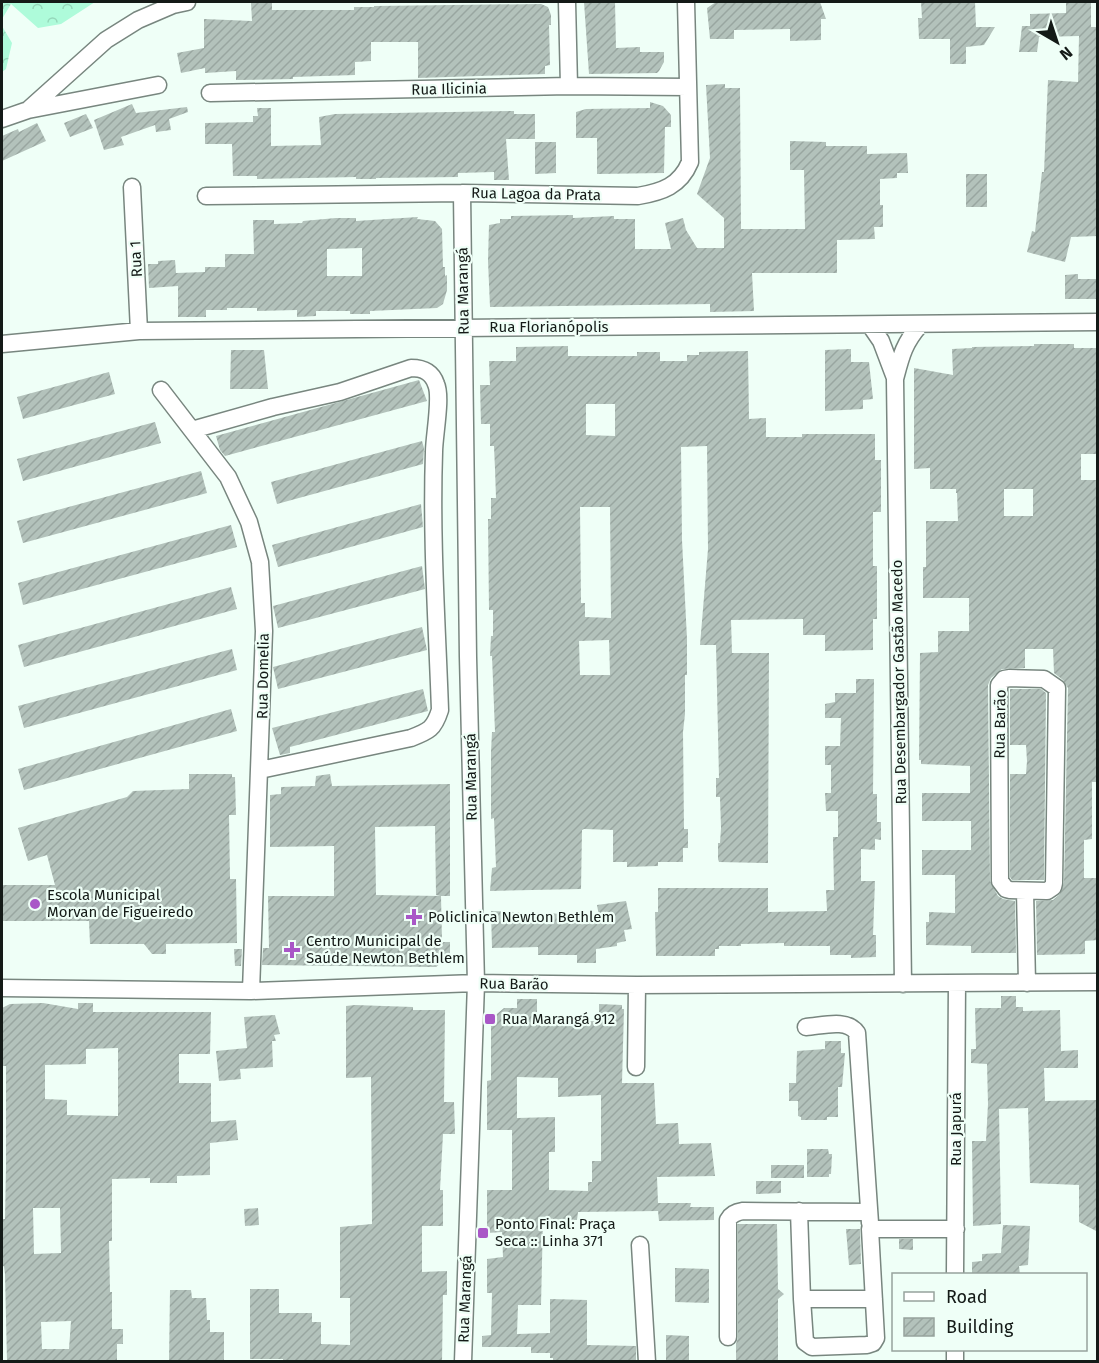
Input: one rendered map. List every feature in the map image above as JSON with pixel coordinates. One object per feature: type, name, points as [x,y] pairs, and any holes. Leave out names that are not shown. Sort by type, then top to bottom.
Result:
[{"type":"street","points":[[28,110],[106,40],[138,20],[173,5],[187,2]]},
{"type":"street","points":[[567,2],[569,86]]},
{"type":"street","name":"Rua Lagoa da Prata","points":[[206,196],[462,193],[638,196],[657,193],[685,175],[690,162],[686,2]]},
{"type":"street","points":[[2,119],[28,110],[158,85]]},
{"type":"street","name":"Rua Ilicinia","points":[[210,93],[569,86],[688,87]]},
{"type":"street","name":"Rua 1","points":[[132,187],[139,331]]},
{"type":"street","name":"Rua Marangá","points":[[462,193],[468,657],[476,983],[463,1362]]},
{"type":"street","name":"Rua Florianópolis","points":[[2,344],[139,331],[1098,322]]},
{"type":"street","name":"Rua Desembargador Gastão Macedo","points":[[870,325],[881,341],[895,379]]},
{"type":"street","name":"Rua Desembargador Gastão Macedo","points":[[903,984],[895,379],[901,354],[908,339],[920,325]]},
{"type":"street","points":[[192,430],[273,407],[340,392],[411,368],[422,368],[437,384],[434,452],[435,579],[440,710],[436,724],[426,732],[411,738],[260,770]]},
{"type":"street","name":"Rua Domelia","points":[[161,390],[228,477],[249,522],[260,562],[264,631],[251,991]]},
{"type":"street","name":"Rua Barão","points":[[1010,678],[1044,680],[1057,688],[1054,883],[1047,891],[1025,891],[1006,889],[1000,881],[999,685],[1004,679],[1010,678]]},
{"type":"street","points":[[1025,891],[1028,983]]},
{"type":"street","name":"Rua Barão","points":[[2,988],[251,991],[476,983],[637,985],[1098,982]]},
{"type":"street","name":"Rua Japurá","points":[[956,1273],[957,983]]},
{"type":"street","points":[[636,1067],[637,985]]},
{"type":"street","points":[[799,1211],[805,1342],[812,1347],[873,1343],[876,1338],[874,1299],[857,1033],[853,1027],[845,1024],[806,1027]]},
{"type":"street","points":[[728,1337],[728,1220],[738,1211],[869,1212]]},
{"type":"street","points":[[870,1229],[956,1229]]},
{"type":"street","points":[[640,1245],[647,1362]]},
{"type":"street","points":[[802,1299],[874,1299]]},
{"type":"green space","points":[[2,2],[95,2],[61,24],[38,28],[11,4],[2,19]]},
{"type":"green space","points":[[2,26],[12,43],[6,69],[2,72]]},
{"type":"building","points":[[584,2],[615,2],[616,48],[640,47],[640,52],[664,52],[664,62],[659,71],[657,73],[589,74]]},
{"type":"building","points":[[716,2],[820,2],[826,19],[821,19],[821,40],[790,41],[790,29],[734,30],[734,39],[710,39],[707,8]]},
{"type":"building","points":[[921,2],[975,2],[976,27],[995,27],[984,45],[966,47],[966,64],[950,64],[950,39],[919,39],[918,18],[922,18]]},
{"type":"building","points":[[1091,2],[1091,27],[1098,27],[1098,236],[1071,237],[1065,262],[1027,252],[1032,231],[1035,232],[1042,172],[1044,172],[1048,80],[1078,82],[1079,36],[1039,37],[1037,52],[1019,52],[1022,26],[1030,26],[1030,14],[1066,13],[1066,3]]},
{"type":"building","points":[[251,3],[272,3],[272,10],[354,10],[354,7],[374,6],[541,4],[548,7],[551,15],[550,65],[545,66],[545,74],[418,78],[418,42],[371,42],[371,61],[355,62],[355,75],[236,80],[236,71],[205,73],[205,68],[181,73],[177,53],[204,48],[204,19],[252,21]]},
{"type":"building","points":[[725,84],[725,88],[740,88],[741,229],[805,229],[804,170],[790,170],[790,141],[826,142],[826,146],[867,146],[867,154],[907,153],[908,173],[897,173],[897,178],[880,179],[883,227],[874,227],[875,239],[837,240],[837,273],[752,273],[754,311],[710,312],[710,304],[490,307],[489,225],[500,223],[500,219],[511,219],[511,216],[573,215],[573,218],[614,216],[614,219],[635,219],[635,249],[671,249],[665,223],[683,218],[686,230],[697,248],[724,248],[724,218],[697,194],[710,158],[706,85]]},
{"type":"building","points":[[650,102],[663,106],[671,115],[671,127],[665,127],[664,173],[597,174],[597,138],[576,138],[576,112],[586,109],[650,108]]},
{"type":"building","points":[[132,104],[136,113],[187,107],[188,112],[169,119],[171,130],[156,132],[155,125],[121,137],[124,145],[104,150],[94,120]]},
{"type":"building","points":[[257,108],[271,108],[271,146],[321,145],[319,117],[335,114],[514,111],[514,114],[535,114],[535,139],[506,139],[509,180],[494,180],[494,172],[458,173],[458,177],[376,179],[356,179],[356,177],[257,179],[257,176],[233,176],[232,144],[205,144],[205,123],[253,122],[253,116],[258,116]]},
{"type":"building","points":[[86,114],[93,128],[70,137],[64,123]]},
{"type":"building","points":[[37,123],[46,141],[2,161],[2,136],[18,129],[19,132]]},
{"type":"building","points":[[535,142],[556,142],[556,173],[535,174]]},
{"type":"building","points":[[966,174],[987,174],[987,207],[966,207]]},
{"type":"building","points":[[418,217],[417,219],[435,221],[442,229],[443,267],[445,267],[445,276],[447,275],[447,290],[443,304],[437,308],[370,311],[370,314],[350,314],[350,311],[316,311],[316,316],[297,317],[297,310],[257,311],[257,308],[227,308],[227,310],[206,310],[206,317],[178,317],[178,286],[149,288],[148,264],[175,260],[176,273],[205,272],[205,267],[225,267],[225,254],[254,254],[253,220],[274,220],[274,224],[336,218],[356,218],[356,221]],"holes":[[[362,248],[362,276],[327,276],[327,249]]]},
{"type":"building","points":[[1078,274],[1078,279],[1096,279],[1096,299],[1065,299],[1065,275]]},
{"type":"building","points":[[1034,344],[1074,344],[1074,348],[1098,348],[1098,454],[1081,454],[1081,480],[1098,480],[1098,782],[1092,782],[1092,839],[1084,840],[1084,878],[1098,878],[1098,940],[1085,941],[1085,954],[1037,955],[1036,901],[1053,900],[1059,895],[1064,883],[1068,688],[1063,680],[1054,673],[1053,649],[1025,649],[1025,668],[1002,669],[991,678],[988,685],[990,881],[998,896],[1015,901],[1016,953],[971,953],[971,946],[926,945],[926,922],[929,922],[929,912],[955,913],[955,875],[922,875],[922,850],[971,850],[971,821],[922,821],[922,793],[970,793],[970,766],[921,764],[919,760],[920,653],[938,652],[938,631],[969,631],[969,598],[923,598],[926,521],[958,521],[957,493],[956,489],[930,489],[930,468],[914,469],[914,368],[953,375],[952,349],[1034,346]],"holes":[[[1004,489],[1033,489],[1033,516],[1004,516]]]},
{"type":"building","points":[[568,346],[568,356],[637,356],[637,352],[660,352],[660,361],[687,361],[687,355],[699,355],[699,352],[748,351],[749,419],[766,418],[766,437],[802,437],[802,434],[875,434],[875,460],[881,460],[881,512],[873,512],[873,566],[877,566],[877,619],[873,619],[873,650],[825,651],[825,635],[803,635],[803,619],[731,620],[732,653],[769,653],[768,863],[719,862],[718,859],[721,828],[720,797],[716,797],[716,778],[719,778],[716,645],[700,645],[708,549],[707,446],[681,447],[682,540],[687,639],[683,732],[684,829],[688,829],[688,848],[683,848],[683,862],[658,862],[658,866],[627,867],[627,862],[613,862],[613,830],[584,829],[582,830],[581,889],[490,891],[492,868],[496,867],[494,818],[491,819],[491,752],[492,732],[495,732],[492,656],[490,656],[493,610],[489,610],[488,519],[491,519],[491,498],[496,498],[494,446],[490,446],[490,424],[481,424],[480,385],[490,385],[489,361],[516,361],[516,347]],"holes":[[[586,404],[615,404],[615,436],[586,435]],[[580,507],[610,507],[611,618],[585,617],[585,603],[581,603]],[[609,640],[610,675],[580,675],[579,641]]]},
{"type":"building","points":[[851,349],[851,362],[869,362],[873,399],[863,400],[863,409],[825,411],[825,350]]},
{"type":"building","points":[[231,350],[264,350],[268,389],[230,389]]},
{"type":"building","points":[[109,372],[115,394],[23,419],[17,397]]},
{"type":"building","points":[[419,380],[427,401],[225,456],[220,450],[216,436]]},
{"type":"building","points":[[155,422],[161,443],[23,481],[17,459]]},
{"type":"building","points":[[422,441],[423,464],[277,504],[271,482]]},
{"type":"building","points":[[201,471],[207,493],[23,543],[17,521]]},
{"type":"building","points":[[421,504],[423,527],[278,567],[272,545]]},
{"type":"building","points":[[231,525],[237,547],[23,605],[18,583]]},
{"type":"building","points":[[422,566],[425,589],[278,628],[273,606]]},
{"type":"building","points":[[231,587],[237,609],[24,667],[18,645]]},
{"type":"building","points":[[422,627],[427,650],[278,689],[273,667]]},
{"type":"building","points":[[232,649],[237,670],[24,728],[18,706]]},
{"type":"building","points":[[856,679],[874,679],[873,794],[877,794],[877,822],[881,822],[881,840],[875,839],[875,850],[861,849],[861,881],[875,881],[873,935],[876,935],[876,957],[851,958],[851,955],[830,955],[830,946],[784,946],[784,943],[719,946],[719,949],[715,949],[715,956],[656,956],[655,912],[658,912],[658,888],[768,888],[768,912],[827,911],[826,890],[834,890],[833,837],[838,837],[838,811],[826,811],[825,793],[831,793],[831,765],[825,765],[825,746],[840,746],[841,718],[825,718],[825,704],[835,702],[835,693],[856,693]]},
{"type":"building","points":[[423,689],[428,711],[290,747],[290,753],[280,755],[272,728]]},
{"type":"building","points":[[1010,689],[1041,689],[1046,693],[1044,880],[1012,880],[1010,877],[1010,774],[1026,774],[1027,761],[1026,745],[1010,745]]},
{"type":"building","points":[[231,709],[237,731],[24,790],[18,769]]},
{"type":"building","points":[[189,774],[232,774],[232,777],[235,777],[236,815],[229,815],[230,879],[236,879],[237,943],[166,944],[166,954],[152,954],[144,944],[90,944],[89,921],[2,921],[2,885],[55,885],[47,855],[28,861],[18,828],[127,797],[133,791],[189,789]]},
{"type":"building","points":[[330,774],[332,786],[450,784],[450,896],[441,896],[442,942],[450,942],[450,955],[436,967],[262,965],[263,948],[269,948],[268,896],[334,896],[334,846],[270,847],[270,795],[281,794],[281,787],[315,786],[316,776]],"holes":[[[435,826],[436,895],[440,896],[376,895],[375,827]]]},
{"type":"building","points":[[626,901],[632,929],[624,930],[626,941],[617,943],[617,946],[596,949],[596,963],[577,963],[577,955],[538,955],[538,947],[492,948],[491,911],[599,916],[597,905]]},
{"type":"building","points":[[234,949],[242,949],[241,966],[235,966]]},
{"type":"building","points":[[1001,996],[1016,996],[1016,1007],[1023,1007],[1023,1011],[1060,1010],[1061,1051],[1078,1050],[1078,1068],[1044,1068],[1045,1101],[1098,1100],[1098,1232],[1079,1222],[1079,1185],[1030,1183],[1028,1108],[999,1109],[1001,1224],[973,1226],[972,1141],[986,1141],[988,1104],[987,1064],[971,1063],[971,1049],[976,1049],[975,1008],[1001,1008]]},
{"type":"building","points":[[517,999],[537,999],[537,1022],[599,1021],[599,1004],[622,1005],[624,1009],[622,1083],[654,1083],[656,1124],[678,1123],[679,1144],[711,1143],[715,1176],[657,1177],[658,1203],[691,1203],[690,1207],[714,1207],[714,1220],[659,1221],[658,1211],[578,1212],[577,1220],[543,1219],[541,1305],[518,1305],[517,1334],[550,1333],[550,1299],[587,1300],[587,1345],[636,1346],[636,1362],[553,1362],[550,1353],[531,1353],[531,1347],[482,1347],[482,1336],[491,1335],[492,1293],[487,1293],[487,1259],[503,1257],[502,1232],[487,1233],[487,1190],[512,1190],[512,1130],[487,1130],[487,1081],[491,1080],[491,1019],[504,1008],[517,1008]],"holes":[[[517,1077],[558,1078],[558,1097],[601,1095],[601,1161],[592,1161],[592,1182],[588,1182],[588,1191],[549,1190],[549,1152],[555,1152],[555,1117],[517,1118]]]},
{"type":"building","points":[[43,1003],[78,1009],[78,1003],[93,1003],[93,1012],[211,1012],[210,1054],[179,1054],[179,1083],[211,1083],[211,1122],[236,1120],[238,1140],[210,1143],[210,1175],[177,1176],[177,1183],[150,1183],[150,1178],[112,1179],[112,1241],[109,1241],[112,1329],[123,1329],[123,1344],[117,1344],[117,1362],[7,1362],[5,1274],[4,1266],[2,1267],[2,1219],[5,1219],[6,1066],[2,1066],[2,1008],[10,1004]],"holes":[[[118,1048],[118,1116],[67,1115],[67,1100],[45,1099],[45,1065],[86,1064],[86,1049]],[[33,1208],[60,1208],[61,1253],[34,1254]],[[71,1321],[69,1349],[42,1349],[41,1322]]]},
{"type":"building","points":[[346,1006],[445,1010],[444,1102],[454,1102],[455,1134],[443,1134],[440,1190],[443,1190],[443,1226],[422,1226],[422,1272],[447,1271],[447,1295],[443,1295],[442,1362],[283,1362],[283,1359],[250,1359],[250,1289],[279,1289],[279,1313],[312,1313],[312,1322],[321,1322],[321,1344],[350,1345],[350,1298],[340,1298],[340,1227],[372,1224],[371,1077],[346,1078]]},
{"type":"building","points":[[275,1015],[280,1034],[274,1035],[276,1041],[272,1041],[273,1067],[240,1069],[241,1079],[219,1081],[216,1051],[247,1048],[244,1017]]},
{"type":"building","points":[[825,1041],[841,1041],[841,1053],[845,1053],[842,1087],[838,1087],[838,1117],[827,1117],[827,1120],[801,1120],[798,1116],[798,1101],[789,1101],[789,1083],[796,1083],[797,1051],[825,1049]]},
{"type":"building","points":[[807,1149],[828,1149],[829,1154],[832,1154],[829,1177],[807,1177]]},
{"type":"building","points":[[771,1165],[804,1165],[804,1178],[771,1178]]},
{"type":"building","points":[[756,1181],[781,1181],[781,1193],[756,1194]]},
{"type":"building","points":[[258,1208],[259,1225],[245,1226],[244,1209]]},
{"type":"building","points":[[738,1224],[777,1224],[778,1289],[784,1294],[778,1299],[778,1362],[736,1362]]},
{"type":"building","points":[[1003,1225],[1030,1226],[1028,1265],[1019,1266],[1020,1273],[972,1273],[972,1262],[982,1261],[982,1254],[1001,1253]]},
{"type":"building","points":[[846,1229],[860,1229],[861,1264],[849,1265]]},
{"type":"building","points":[[899,1239],[913,1239],[913,1250],[899,1249]]},
{"type":"building","points":[[675,1268],[709,1269],[709,1303],[675,1302]]},
{"type":"building","points":[[170,1290],[191,1290],[192,1298],[206,1298],[210,1332],[224,1332],[224,1362],[169,1362]]},
{"type":"building","points":[[666,1335],[689,1336],[689,1362],[666,1362]]},
{"type":"place","name":"Escola Municipal Morvan de Figueiredo","points":[[35,904]]},
{"type":"place","name":"Policlinica Newton Bethlem","points":[[414,917]]},
{"type":"place","name":"Centro Municipal de Saúde Newton Bethlem","points":[[292,950]]},
{"type":"place","name":"Rua Marangá 912","points":[[490,1019]]},
{"type":"place","name":"Ponto Final: Praça Seca :: Linha 371","points":[[483,1233]]}]
